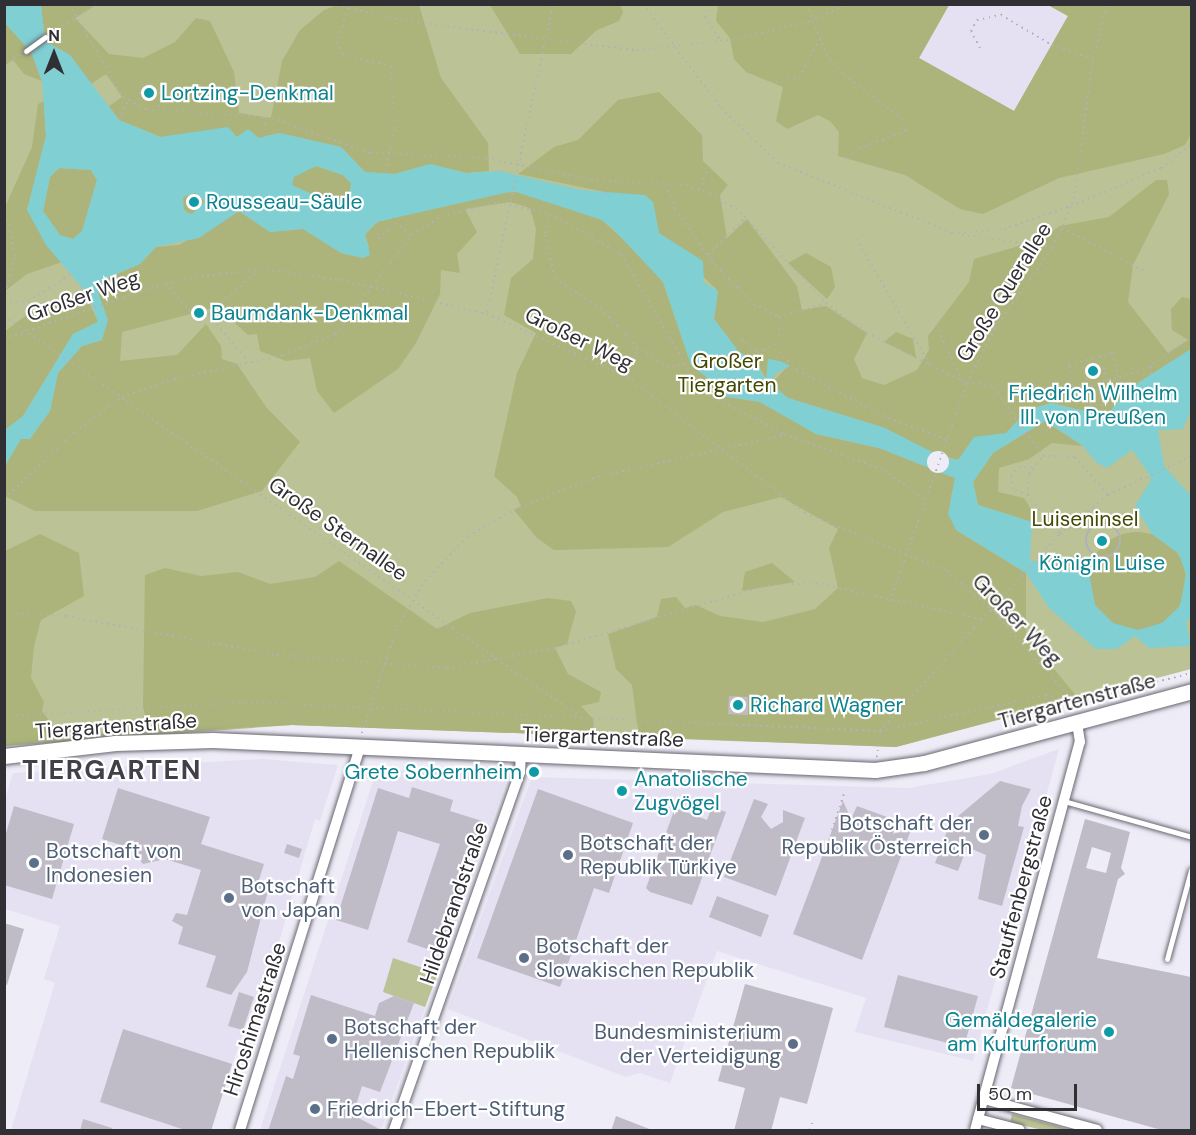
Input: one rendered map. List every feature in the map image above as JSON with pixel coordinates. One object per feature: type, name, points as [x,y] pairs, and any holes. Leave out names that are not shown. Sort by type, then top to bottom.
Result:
[{"type":"main road","name":"Tiergartenstraße","points":[[4,756],[192,740],[360,743],[521,755],[883,770],[1075,716],[1191,691]]},
{"type":"street","name":"Stauffenbergstraße","points":[[975,1131],[1080,742],[1075,716]]},
{"type":"street","name":"Hiroshimastraße","points":[[240,1131],[360,743]]},
{"type":"street","name":"Hildebrandstraße","points":[[394,1131],[520,772],[521,755]]},
{"type":"street","points":[[984,1099],[1096,1131]]},
{"type":"street","points":[[978,1119],[1020,1131]]},
{"type":"lane","points":[[26,51],[45,38]]},
{"type":"lane","points":[[1064,801],[1191,837]]},
{"type":"lane","points":[[1167,959],[1191,870]]},
{"type":"path","points":[[69,4],[127,102],[136,105],[158,111],[264,117],[309,127],[370,153],[487,158],[609,182],[666,185],[700,190],[745,218],[826,303],[933,370],[965,382],[993,388],[1074,392],[1120,379],[1151,366],[1191,337]]},
{"type":"path","points":[[45,38],[96,4]]},
{"type":"path","points":[[331,4],[546,40],[676,48],[722,42],[810,21],[847,4]]},
{"type":"path","points":[[487,314],[510,202],[515,192],[553,4]]},
{"type":"path","points":[[643,4],[722,108],[778,164],[959,234],[1053,247]]},
{"type":"path","points":[[708,4],[705,17],[722,42]]},
{"type":"path","points":[[807,4],[810,21],[844,75],[902,118],[906,130],[857,149],[846,160]]},
{"type":"path","name":"Große Querallee","points":[[890,601],[944,452],[965,382],[994,328],[1053,247],[1071,206],[1093,59],[1107,4]]},
{"type":"path","points":[[348,8],[338,42],[343,55],[391,66],[395,129],[385,171]]},
{"type":"path","points":[[980,48],[971,32],[977,20],[1001,15],[1052,45],[1093,59]]},
{"type":"path","points":[[776,82],[799,77],[821,38]]},
{"type":"path","points":[[4,65],[26,51]]},
{"type":"path","points":[[136,105],[143,86],[152,84],[160,93],[158,111]]},
{"type":"path","points":[[119,120],[127,102]]},
{"type":"path","points":[[264,117],[267,136]]},
{"type":"path","points":[[959,234],[1004,229],[1071,206],[1161,168],[1191,144]]},
{"type":"path","points":[[700,190],[708,167]]},
{"type":"path","points":[[606,194],[609,182]]},
{"type":"path","points":[[666,185],[708,255],[754,304],[778,317],[826,303]]},
{"type":"path","points":[[4,499],[75,432],[122,397],[315,345],[335,334],[372,286],[395,249],[412,234],[442,216],[510,202],[550,214],[621,254],[684,364],[712,397],[785,434],[884,470],[927,501]]},
{"type":"path","points":[[4,207],[15,256],[4,300],[28,301],[71,274]]},
{"type":"path","points":[[550,214],[545,234],[555,279],[600,308],[637,347],[667,367],[684,364]]},
{"type":"path","points":[[708,255],[745,218]]},
{"type":"path","points":[[377,222],[379,239],[395,223],[412,234]]},
{"type":"path","points":[[1062,228],[1146,272]]},
{"type":"path","points":[[856,239],[933,370]]},
{"type":"path","points":[[166,283],[199,322],[257,272]]},
{"type":"path","name":"Großer Weg","points":[[4,339],[166,283],[207,273],[257,272],[372,286],[487,314],[627,377],[725,449],[805,513],[908,550],[947,571],[991,609],[1069,696],[1075,716]]},
{"type":"path","points":[[209,315],[249,361]]},
{"type":"path","points":[[4,316],[25,332]]},
{"type":"path","points":[[778,317],[777,342],[797,370],[832,390],[948,440]]},
{"type":"path","points":[[936,325],[965,382]]},
{"type":"path","name":"Große Sternallee","points":[[25,332],[122,397],[586,721]]},
{"type":"path","points":[[741,339],[758,353],[777,342]]},
{"type":"path","points":[[627,377],[637,347]]},
{"type":"path","points":[[1112,353],[1120,379],[1118,398],[1102,406],[1085,403],[1074,392],[1069,365],[1100,356],[1112,353]]},
{"type":"path","points":[[1100,356],[1108,383]]},
{"type":"path","points":[[1082,362],[1088,389]]},
{"type":"path","points":[[1151,366],[1151,377]]},
{"type":"path","points":[[1099,386],[1102,406]]},
{"type":"path","points":[[993,388],[1043,456],[1075,457],[1108,495]]},
{"type":"path","points":[[360,743],[383,667],[413,599],[468,536],[514,510],[593,478],[785,434]]},
{"type":"path","points":[[1028,495],[1034,467],[1043,456]]},
{"type":"path","points":[[876,761],[880,731],[1060,534],[1085,511],[1108,495],[1164,466],[1191,456]]},
{"type":"path","points":[[1034,467],[1019,466],[1011,476],[1013,489],[1028,495],[1060,534]]},
{"type":"path","points":[[1085,511],[1098,524],[1113,527],[1119,535],[1116,550],[1108,556],[1097,556],[1087,545],[1089,530],[1098,524]]},
{"type":"path","points":[[4,613],[66,616],[277,655],[383,667],[500,660],[768,585],[816,583],[981,620]]},
{"type":"path","points":[[1081,701],[1191,673]]},
{"type":"path","points":[[1046,695],[1050,709]]},
{"type":"path","points":[[4,716],[198,703],[586,721],[880,731],[1046,695],[1065,699]]},
{"type":"path","points":[[593,745],[594,721]]},
{"type":"path","points":[[638,747],[639,723]]},
{"type":"path","points":[[832,830],[845,791]]},
{"type":"path","points":[[810,1131],[813,1120]]},
{"type":"shaded area","points":[[949,5],[1048,5],[1069,16],[1014,112],[919,58]]},
{"type":"shaded area","points":[[1059,749],[973,1061],[855,1032],[866,998],[717,951],[670,1083],[640,1073],[626,1077],[448,1009],[532,777],[908,788],[990,774]]},
{"type":"shaded area","points":[[262,759],[338,765],[320,821],[315,819],[262,1000],[257,998],[243,1032],[211,1130],[11,1130],[55,983],[44,979],[60,926],[5,909],[4,802],[13,773]]},
{"type":"shaded area","points":[[377,769],[508,775],[381,1130],[260,1130]]},
{"type":"green space","points":[[718,4],[949,5],[919,58],[1014,111],[1068,16],[1048,5],[1187,5],[1192,7],[1191,134],[1185,145],[1164,154],[1059,178],[983,214],[960,209],[905,175],[838,156],[839,132],[830,121],[818,115],[787,129],[776,121],[783,87],[746,72],[734,59],[730,38],[716,21]]},
{"type":"green space","name":"Großer Tiergarten","points":[[4,5],[949,5],[919,58],[1014,111],[1068,16],[1048,5],[1191,5],[1191,669],[896,747],[292,725],[5,746]]},
{"type":"green space","points":[[41,5],[96,5],[75,18],[109,54],[143,58],[175,42],[196,18],[210,21],[234,72],[239,113],[271,118],[282,61],[300,30],[324,10],[337,5],[419,5],[441,78],[488,143],[489,171],[466,173],[430,164],[395,174],[365,172],[341,147],[279,133],[259,138],[248,130],[237,137],[211,131],[161,137],[119,120],[109,106],[122,97],[106,74],[91,84],[70,55],[45,41]]},
{"type":"green space","points":[[490,5],[620,5],[623,12],[619,21],[597,30],[571,54],[520,54]]},
{"type":"green space","points":[[5,23],[31,52],[42,81],[24,74],[13,60],[5,65]]},
{"type":"green space","points":[[659,92],[702,135],[703,161],[728,185],[720,195],[727,238],[747,219],[797,286],[802,310],[826,306],[867,333],[854,359],[862,378],[884,385],[917,370],[929,350],[928,336],[969,282],[974,259],[1039,240],[1060,226],[1109,217],[1156,180],[1167,180],[1169,194],[1133,265],[1128,302],[1168,353],[1188,340],[1172,330],[1171,309],[1182,297],[1191,299],[1191,349],[1130,388],[1106,416],[1051,403],[1028,410],[1006,433],[958,460],[916,448],[885,428],[788,398],[771,384],[789,365],[768,359],[767,380],[755,360],[739,352],[714,319],[718,291],[659,233],[653,202],[518,174],[554,147],[578,140],[618,100]]},
{"type":"green space","points":[[44,101],[46,136],[27,210],[62,262],[27,274],[5,291],[5,207],[32,147],[38,104]]},
{"type":"green space","points":[[316,166],[343,175],[351,183],[349,198],[327,201],[291,185],[294,176]]},
{"type":"green space","points":[[59,168],[91,170],[97,180],[82,231],[73,239],[60,235],[43,211],[50,177]]},
{"type":"green space","points":[[193,192],[203,199],[204,203],[197,213],[193,214],[183,207],[182,203],[189,193]]},
{"type":"green space","points":[[519,192],[602,220],[636,251],[663,282],[691,365],[720,387],[722,396],[760,402],[816,434],[879,448],[955,478],[950,503],[956,530],[1026,573],[1026,635],[1078,698],[896,747],[639,737],[632,685],[616,669],[608,634],[657,617],[661,599],[676,597],[685,608],[696,605],[720,616],[763,622],[815,609],[838,588],[829,548],[838,529],[781,497],[723,512],[668,547],[554,550],[537,538],[514,510],[521,506],[517,497],[494,476],[517,373],[536,333],[504,315],[511,278],[533,259],[536,229],[530,208],[510,202],[465,209],[477,232],[457,254],[460,273],[441,270],[440,294],[416,343],[398,369],[334,413],[317,391],[310,358],[286,361],[260,351],[257,334],[248,335],[217,307],[122,332],[120,361],[177,355],[206,324],[221,346],[222,359],[237,364],[266,407],[300,442],[262,491],[197,511],[35,511],[5,496],[5,466],[21,438],[30,439],[50,411],[58,373],[82,346],[102,340],[98,292],[105,279],[140,264],[156,247],[179,245],[239,211],[270,232],[303,229],[341,253],[363,258],[369,247],[365,235],[377,222],[491,193]]},
{"type":"green space","points":[[806,253],[831,267],[835,287],[827,299],[788,263]]},
{"type":"green space","points":[[84,291],[98,322],[73,334],[23,416],[5,430],[5,331],[32,311]]},
{"type":"green space","points":[[896,332],[913,339],[916,358],[884,342]]},
{"type":"green space","points":[[1045,421],[1083,446],[1052,443],[1029,459],[999,468],[998,492],[1024,498],[1035,516],[1032,522],[978,505],[973,482],[993,453]]},
{"type":"green space","points":[[1137,532],[1156,536],[1172,546],[1182,562],[1186,581],[1182,600],[1172,616],[1156,626],[1137,630],[1118,626],[1102,616],[1092,600],[1088,581],[1092,562],[1102,546],[1118,536]]},
{"type":"green space","points":[[40,534],[79,553],[84,596],[41,620],[34,646],[31,678],[44,702],[42,711],[62,738],[5,746],[5,551]]},
{"type":"green space","points":[[339,561],[437,629],[470,613],[548,598],[571,601],[576,611],[567,644],[555,648],[568,674],[601,692],[599,702],[581,706],[593,719],[594,736],[292,725],[148,733],[143,705],[145,575],[165,568],[201,576],[238,572],[270,584],[315,577]]},
{"type":"green space","points":[[772,563],[795,582],[742,591],[745,572]]},
{"type":"green space","points":[[393,958],[438,973],[425,1007],[383,992]]},
{"type":"green space","points":[[1012,1114],[1071,1130],[1042,1130],[1010,1122]]},
{"type":"water","points":[[5,5],[41,5],[45,41],[70,55],[119,120],[160,137],[228,127],[237,137],[248,129],[259,138],[279,133],[341,147],[365,172],[395,174],[430,164],[466,173],[500,171],[581,190],[645,195],[653,202],[659,233],[703,261],[704,282],[718,291],[714,319],[739,352],[755,360],[766,380],[768,359],[780,361],[790,366],[775,374],[771,384],[788,398],[885,428],[942,457],[958,460],[974,437],[1006,433],[1028,410],[1051,403],[1106,416],[1130,388],[1191,349],[1191,410],[1183,429],[1158,430],[1164,466],[1191,496],[1192,617],[1186,622],[1191,646],[1149,648],[1135,636],[1117,649],[1096,649],[1049,608],[1026,573],[956,530],[948,514],[955,478],[879,448],[816,434],[760,402],[722,396],[719,387],[691,365],[663,282],[614,230],[602,220],[513,191],[377,222],[365,234],[370,255],[363,258],[341,253],[303,229],[270,232],[239,211],[199,238],[156,247],[140,264],[105,279],[98,292],[108,320],[102,340],[82,346],[58,373],[50,411],[30,439],[21,439],[5,466],[5,430],[23,416],[73,334],[98,322],[89,296],[46,245],[27,210],[46,136],[42,81],[31,52],[5,23]],"holes":[[[316,166],[343,175],[351,183],[349,197],[327,201],[292,185],[294,177]],[[59,168],[91,170],[97,180],[82,231],[73,239],[60,235],[43,211],[50,177]],[[195,193],[205,201],[192,214],[184,211],[183,197]],[[1045,421],[1083,446],[1096,462],[1107,468],[1132,450],[1151,480],[1135,506],[1152,534],[1179,554],[1186,574],[1180,606],[1162,623],[1138,630],[1113,623],[1095,605],[1089,572],[1030,560],[1032,522],[978,505],[973,482],[993,453]]]},
{"type":"pier","points":[[938,451],[946,454],[949,462],[946,470],[938,473],[930,470],[927,462],[930,454]]},
{"type":"building","points":[[729,696],[748,697],[748,715],[728,714]]},
{"type":"building","name":"Botschaft der Republik Österreich","points":[[1000,781],[1031,789],[1022,806],[1018,826],[1024,827],[1002,906],[978,899],[986,855],[967,847],[958,871],[935,863],[950,823]]},
{"type":"building","points":[[412,787],[453,800],[450,811],[482,821],[439,953],[407,942],[440,844],[398,831],[368,930],[336,920],[378,788],[409,798]]},
{"type":"building","name":"Botschaft von Japan","points":[[118,788],[210,817],[201,844],[264,864],[259,880],[270,883],[247,972],[231,995],[206,987],[216,956],[178,944],[183,927],[172,921],[176,913],[187,915],[201,870],[165,859],[143,864],[130,848],[102,839]]},
{"type":"building","name":"Botschaft der Republik Türkiye","points":[[538,789],[633,823],[609,893],[594,888],[560,987],[477,958]]},
{"type":"building","points":[[754,799],[768,804],[761,817],[771,829],[783,822],[783,810],[805,818],[776,896],[724,877]]},
{"type":"building","points":[[843,801],[851,819],[857,806],[898,821],[893,834],[912,827],[862,960],[793,934]]},
{"type":"building","name":"Botschaft von Indonesien","points":[[14,806],[74,824],[52,899],[4,885],[4,840]]},
{"type":"building","points":[[712,807],[726,812],[692,905],[650,892],[646,888],[675,808],[707,820]]},
{"type":"building","name":"Gemäldegalerie am Kulturforum","points":[[1085,819],[1130,832],[1121,868],[1125,874],[1118,879],[1097,958],[1191,977],[1191,1131],[1165,1131],[1011,1088]],"holes":[[[1092,847],[1111,853],[1106,873],[1086,868]]]},
{"type":"building","points":[[287,844],[302,849],[299,858],[284,853]]},
{"type":"building","points":[[717,896],[769,915],[761,937],[709,917]]},
{"type":"building","points":[[4,923],[24,929],[7,985],[4,984]]},
{"type":"building","points":[[898,975],[978,996],[964,1047],[884,1027]]},
{"type":"building","points":[[745,984],[833,1008],[807,1104],[780,1097],[771,1131],[734,1131],[745,1088],[718,1081]]},
{"type":"building","points":[[239,992],[254,997],[243,1030],[228,1026]]},
{"type":"building","points":[[311,995],[375,1016],[379,1003],[394,996],[414,1003],[380,1092],[362,1086],[353,1115],[383,1131],[268,1131],[286,1076],[293,1079],[300,1056],[293,1054]]},
{"type":"building","points":[[123,1029],[232,1064],[211,1131],[188,1131],[100,1102]]},
{"type":"building","points":[[616,1116],[652,1130],[652,1131],[611,1131]]},
{"type":"building","points":[[83,1119],[112,1128],[111,1131],[80,1131]]},
{"type":"place","name":"Lortzing-Denkmal","points":[[149,93]]},
{"type":"place","name":"Rousseau-Säule","points":[[194,202]]},
{"type":"place","name":"Baumdank-Denkmal","points":[[199,313]]},
{"type":"place","name":"Friedrich Wilhelm III. von Preußen","points":[[1093,371]]},
{"type":"place","name":"Königin Luise","points":[[1102,541]]},
{"type":"place","name":"Richard Wagner","points":[[738,705]]},
{"type":"place","name":"Grete Sobernheim","points":[[534,772]]},
{"type":"place","name":"Anatolische Zugvögel","points":[[622,791]]},
{"type":"place","name":"Botschaft der Republik Österreich","points":[[984,835]]},
{"type":"place","name":"Botschaft der Republik Türkiye","points":[[568,855]]},
{"type":"place","name":"Botschaft von Indonesien","points":[[34,863]]},
{"type":"place","name":"Botschaft von Japan","points":[[229,898]]},
{"type":"place","name":"Botschaft der Slowakischen Republik","points":[[524,958]]},
{"type":"place","name":"Gemäldegalerie am Kulturforum","points":[[1109,1032]]},
{"type":"place","name":"Botschaft der Hellenischen Republik","points":[[332,1039]]},
{"type":"place","name":"Bundesministerium der Verteidigung","points":[[793,1044]]},
{"type":"place","name":"Friedrich-Ebert-Stiftung","points":[[315,1109]]},
{"type":"district","name":"TIERGARTEN","points":[[112,770]]},
{"type":"park label","name":"Luiseninsel","points":[[1085,519]]}]
